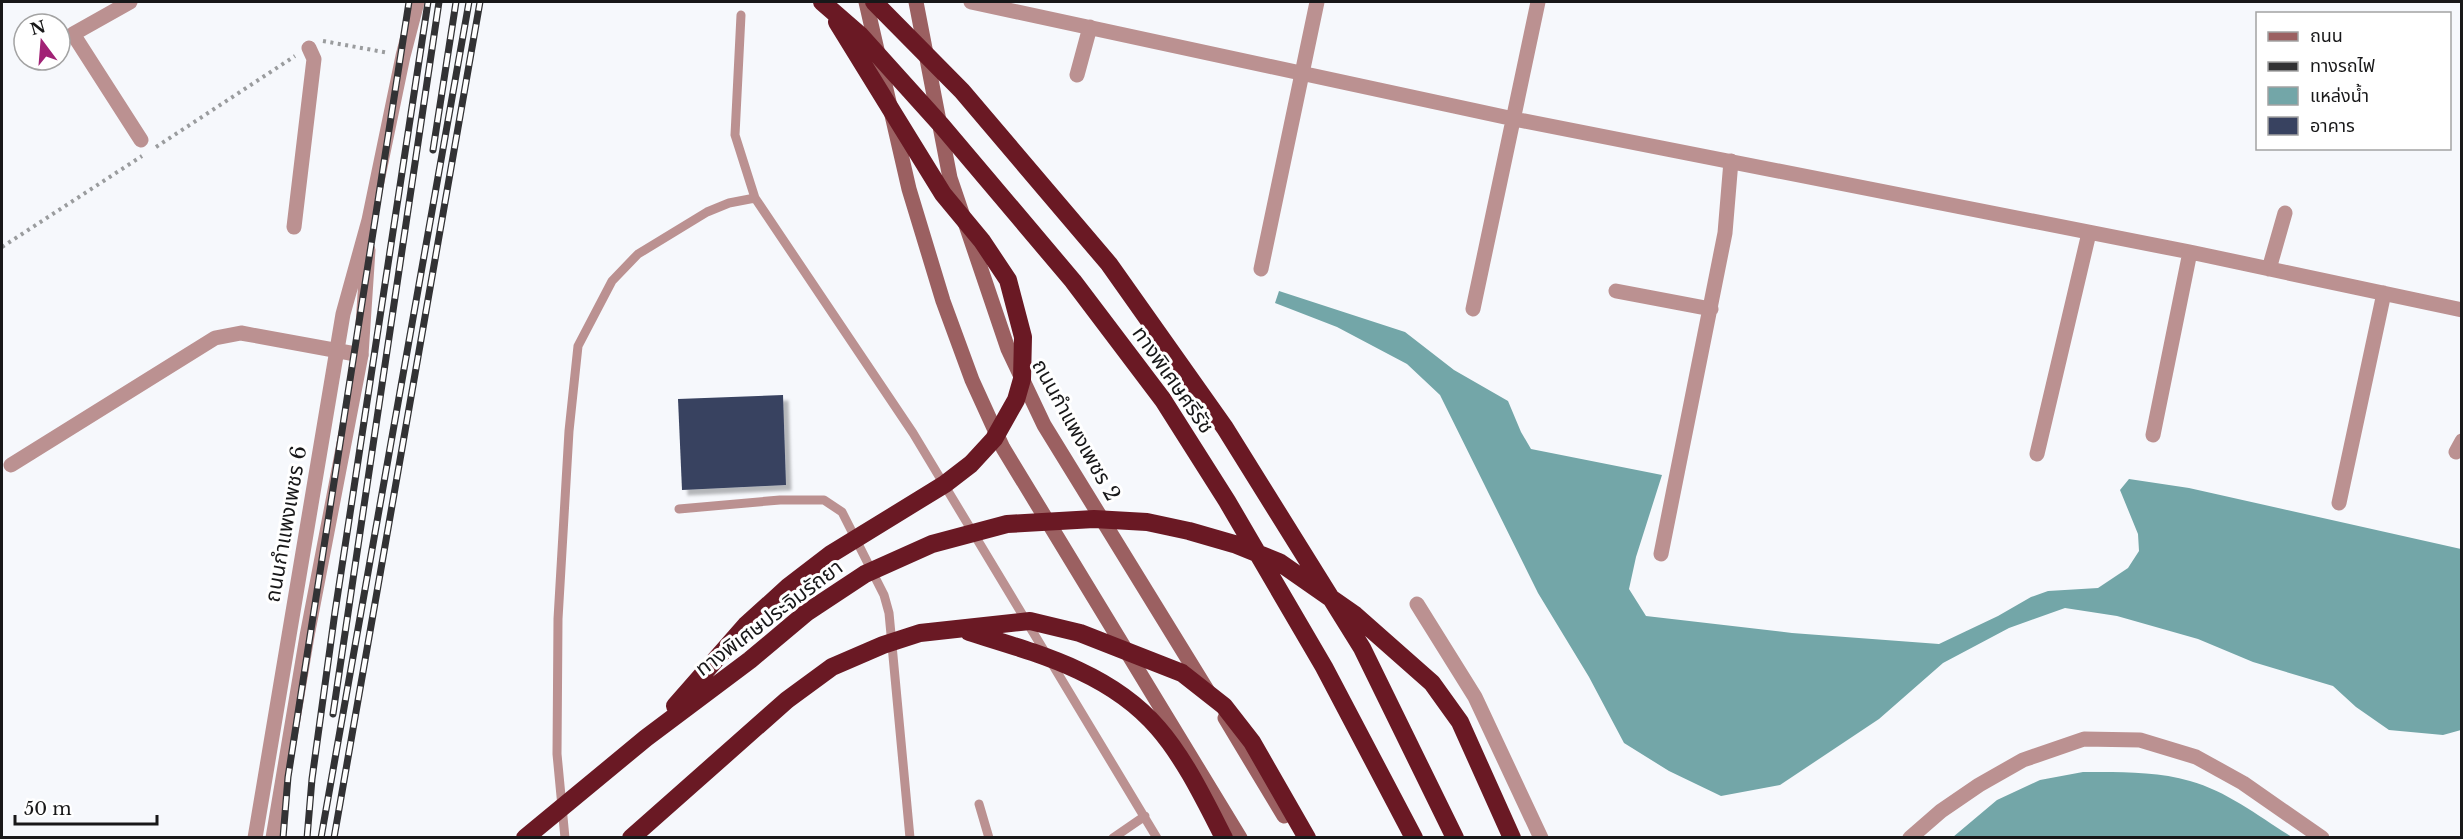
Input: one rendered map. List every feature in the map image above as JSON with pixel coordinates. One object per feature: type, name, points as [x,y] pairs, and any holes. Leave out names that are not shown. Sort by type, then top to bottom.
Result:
[{"type":"highway","name":"ทางพิเศษศรีรัช","points":[[874,2],[962,91],[1109,264],[1225,428],[1362,648],[1455,837]]},
{"type":"highway","name":"ทางพิเศษศรีรัช","points":[[826,5],[860,35],[942,126],[1073,280],[1163,400],[1227,501],[1324,667],[1414,837]]},
{"type":"highway","points":[[646,738],[746,625],[788,587],[831,554],[945,484],[971,464],[994,439],[1016,400],[1022,380],[1023,337],[1008,280],[982,242],[943,194],[898,125],[826,5]]},
{"type":"highway","name":"ทางพิเศษประจิมรัถยา","points":[[525,837],[646,738],[750,660],[806,613],[865,574],[932,544],[1007,524],[1094,519],[1147,522],[1189,531],[1279,562],[1355,615],[1432,683],[1460,722],[1512,837]]},
{"type":"highway","points":[[631,837],[786,700],[832,667],[883,645],[920,633],[1030,621],[1080,633],[1182,674],[1224,706],[1252,742],[1307,837]]},
{"type":"highway","points":[[962,630],[1063,662],[1129,700],[1158,728],[1183,765],[1224,837]]},
{"type":"main road","points":[[866,2],[909,189],[943,300],[972,380],[1003,448],[1240,837]]},
{"type":"main road","name":"ถนนกำแพงเพชร 2","points":[[916,2],[950,178],[1008,349],[1044,425],[1298,837]]},
{"type":"street","points":[[130,2],[73,34],[141,140]]},
{"type":"street","name":"ถนนกำแพงเพชร 6","points":[[255,837],[343,314],[369,220],[403,56],[417,2]]},
{"type":"street","points":[[974,2],[1514,119],[2190,252],[2462,309]]},
{"type":"street","points":[[1261,269],[1317,2]]},
{"type":"street","points":[[1473,309],[1538,2]]},
{"type":"street","points":[[1077,75],[1090,27]]},
{"type":"street","points":[[294,228],[314,59],[309,48]]},
{"type":"street","points":[[1661,554],[1725,233],[1731,161]]},
{"type":"street","points":[[2269,268],[2285,213]]},
{"type":"street","name":"ถนนกำแพงเพชร 6","points":[[273,837],[307,636],[361,355],[369,220]]},
{"type":"street","points":[[2037,454],[2089,233]]},
{"type":"street","points":[[2153,435],[2190,252]]},
{"type":"street","points":[[1617,291],[1711,309]]},
{"type":"street","points":[[2339,503],[2384,293]]},
{"type":"street","points":[[11,465],[215,338],[241,333],[361,355]]},
{"type":"street","points":[[1417,604],[1475,697],[1541,837]]},
{"type":"street","points":[[1910,837],[1941,811],[2023,760],[2084,739],[2140,740],[2196,757],[2243,783],[2322,837]]},
{"type":"lane","points":[[741,15],[735,135],[755,198],[914,433],[1158,837]]},
{"type":"lane","points":[[565,837],[557,754],[558,619],[569,431],[578,346],[612,281],[638,254],[707,212],[729,203],[755,198]]},
{"type":"lane","points":[[679,509],[780,500],[824,500],[842,512],[884,595],[889,613],[910,837]]},
{"type":"lane","points":[[979,804],[989,837]]},
{"type":"lane","points":[[1119,836],[1144,816]]},
{"type":"path","points":[[2,247],[324,40],[403,56]]},
{"type":"water","points":[[1279,291],[1405,332],[1454,370],[1508,401],[1531,449],[1662,475],[1636,557],[1629,589],[1646,616],[1792,633],[1939,644],[1998,616],[2031,597],[2048,591],[2098,588],[2128,568],[2139,551],[2138,534],[2120,490],[2129,479],[2189,488],[2461,549],[2461,730],[2443,735],[2389,730],[2356,707],[2333,686],[2253,662],[2198,639],[2117,616],[2065,608],[2009,628],[1943,663],[1879,719],[1780,785],[1721,796],[1669,771],[1624,743],[1589,677],[1538,593],[1440,395],[1407,364],[1337,327],[1275,303]]},
{"type":"water","points":[[2083,772],[2150,774],[2204,785],[2230,798],[2292,837],[1953,837],[1997,800],[2040,780]]},
{"type":"building","points":[[783,395],[786,485],[682,490],[678,399]]},
{"type":"railway","points":[[283,838],[288,777],[409,2]]},
{"type":"railway","points":[[307,838],[312,779],[335,612],[428,2]]},
{"type":"railway","points":[[333,714],[439,2]]},
{"type":"railway","points":[[433,150],[456,2]]},
{"type":"railway","points":[[321,838],[469,2]]},
{"type":"railway","points":[[334,838],[480,2]]}]
